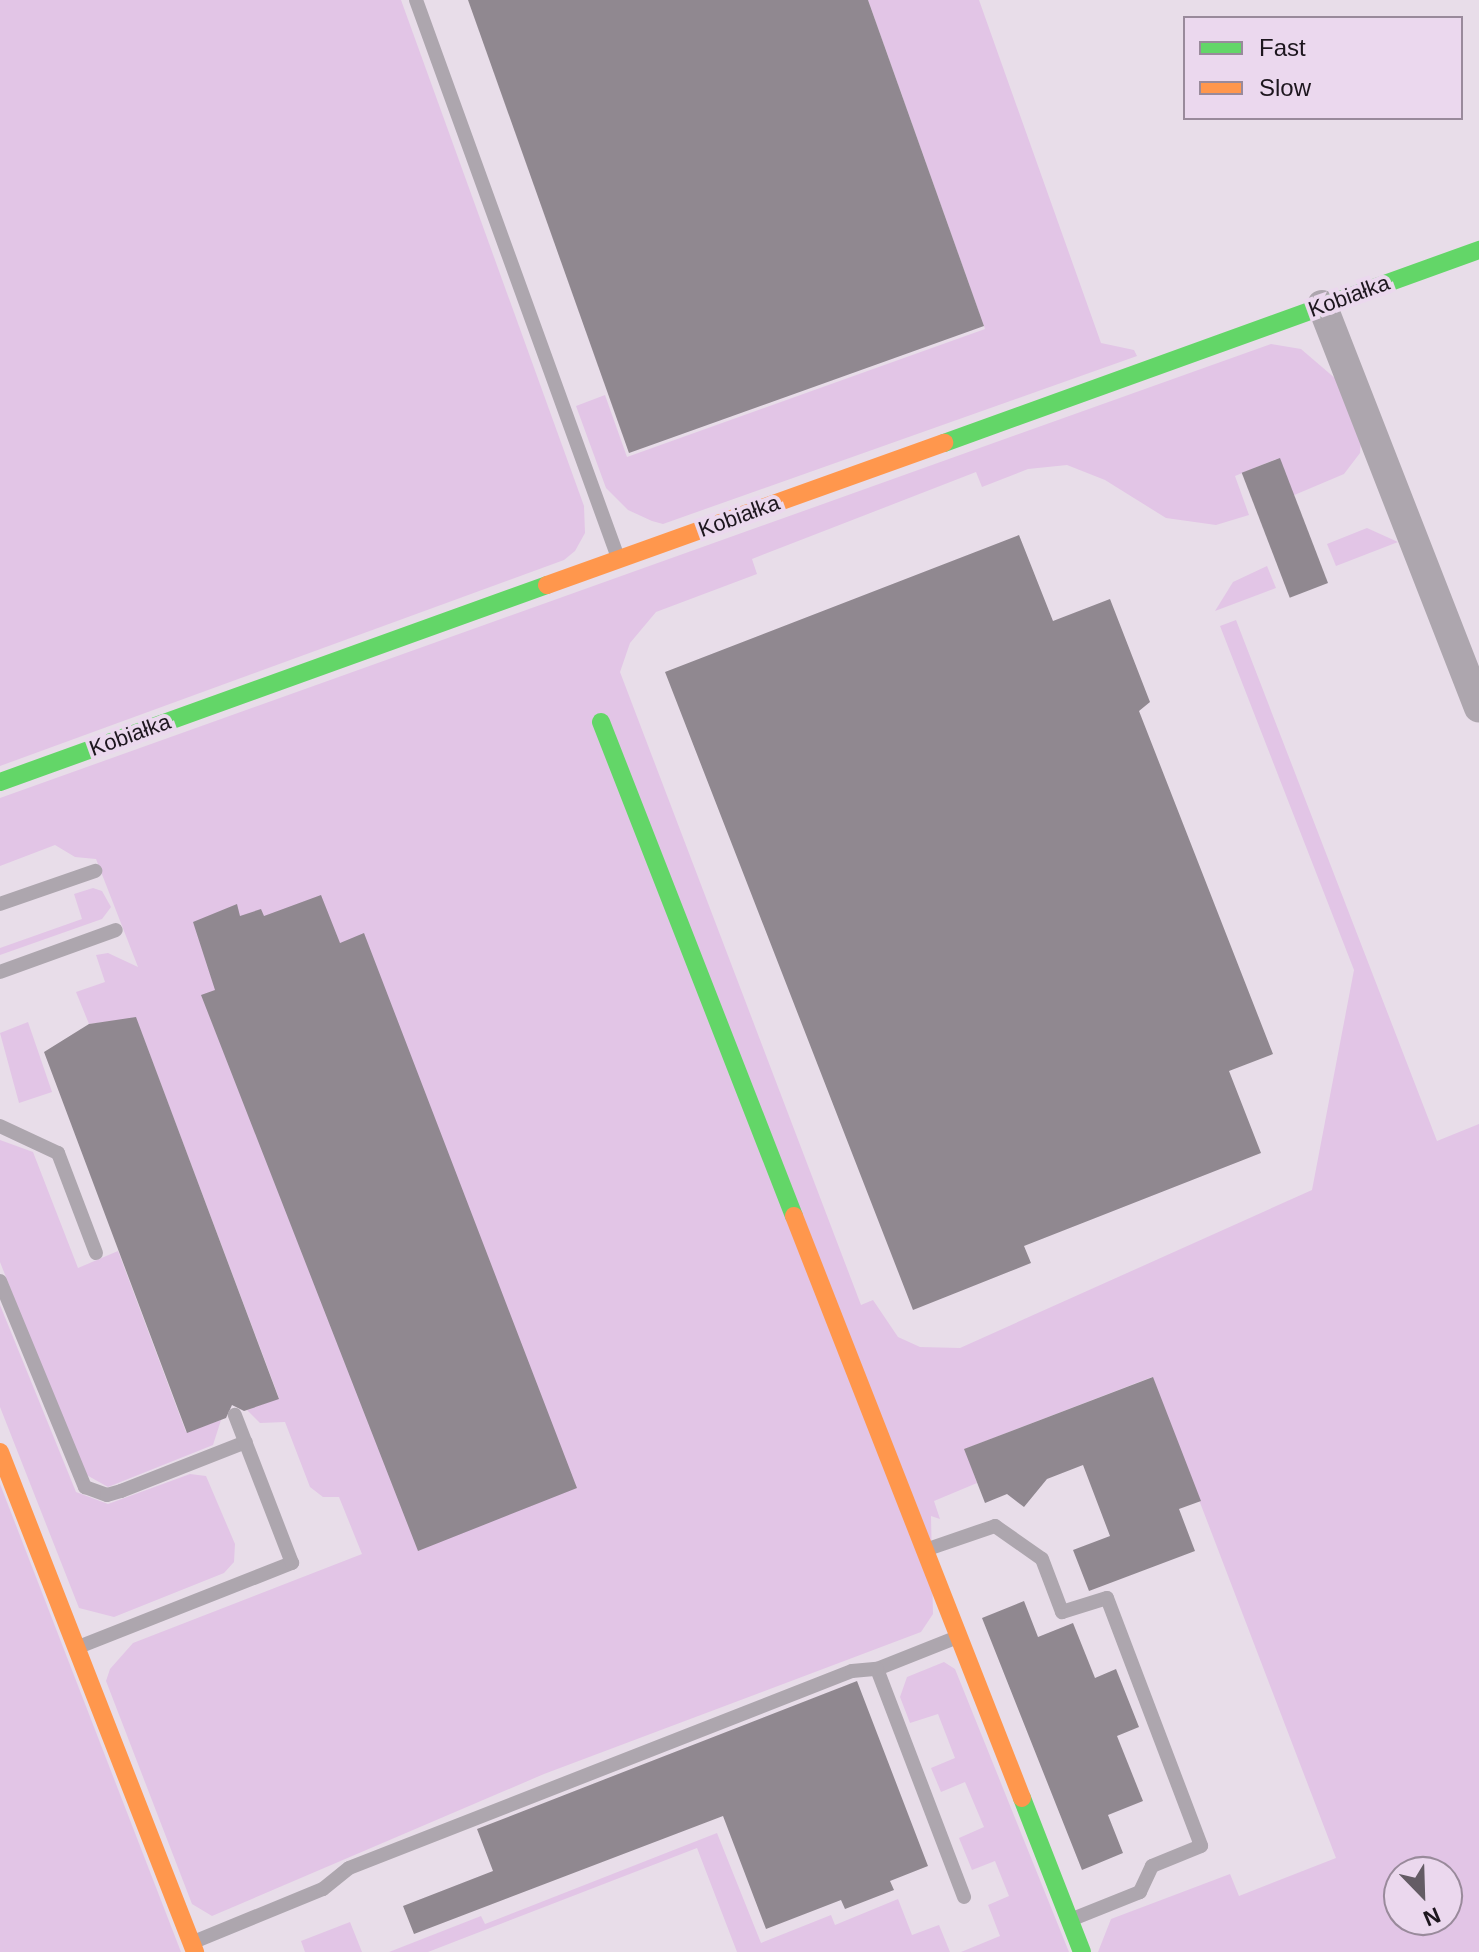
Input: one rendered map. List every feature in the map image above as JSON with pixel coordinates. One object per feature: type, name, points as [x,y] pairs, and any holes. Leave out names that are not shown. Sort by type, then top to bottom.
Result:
[{"type":"street","name":"Kobiałka","points":[[0,782],[1479,250]]},
{"type":"street","points":[[1322,305],[1479,707]]},
{"type":"street","points":[[601,722],[1082,1952]]},
{"type":"street","points":[[0,1452],[193,1948]]},
{"type":"lane","points":[[416,0],[618,559]]},
{"type":"lane","points":[[0,904],[95,871]]},
{"type":"lane","points":[[0,972],[116,930]]},
{"type":"lane","points":[[0,1126],[58,1153],[96,1253]]},
{"type":"lane","points":[[0,1281],[85,1487],[107,1495],[246,1442]]},
{"type":"lane","points":[[76,1647],[292,1563],[235,1415]]},
{"type":"lane","points":[[924,1550],[995,1526],[1042,1559],[1062,1612],[1107,1598],[1201,1846],[1152,1866],[1140,1892],[1069,1921]]},
{"type":"lane","points":[[193,1948],[323,1889],[363,1862],[852,1671],[877,1669],[959,1637]]},
{"type":"lane","points":[[877,1669],[964,1897]]},
{"type":"shaded area","points":[[0,0],[401,0],[584,506],[585,533],[575,551],[564,560],[0,766]]},
{"type":"shaded area","points":[[868,0],[979,0],[1101,343],[1134,350],[1137,356],[663,524],[652,521],[628,510],[606,488],[576,406],[605,395],[627,457],[985,329]]},
{"type":"shaded area","points":[[1271,344],[1301,349],[1343,385],[1361,439],[1360,453],[1344,474],[1292,496],[1276,459],[1235,476],[1249,515],[1216,525],[1166,518],[1105,480],[1067,465],[1028,469],[982,487],[976,472],[752,559],[757,574],[656,612],[630,643],[620,672],[861,1305],[873,1300],[898,1337],[920,1347],[960,1348],[1312,1190],[1354,970],[1220,626],[1236,620],[1437,1141],[1479,1124],[1479,1952],[1098,1952],[1111,1919],[1230,1874],[1239,1896],[1336,1858],[1152,1377],[965,1449],[977,1483],[934,1501],[940,1519],[931,1516],[933,1614],[921,1632],[544,1774],[212,1916],[192,1904],[106,1681],[110,1669],[133,1643],[362,1554],[339,1497],[323,1497],[310,1487],[285,1422],[260,1423],[247,1410],[279,1398],[136,1018],[89,1024],[76,992],[105,982],[96,955],[108,953],[138,967],[96,859],[75,857],[55,845],[0,866],[0,798]]},
{"type":"shaded area","points":[[1367,528],[1398,542],[1336,566],[1327,544]]},
{"type":"shaded area","points":[[1267,566],[1276,588],[1215,611],[1233,582]]},
{"type":"shaded area","points":[[93,888],[102,891],[111,907],[102,919],[0,955],[0,948],[82,919],[74,894]]},
{"type":"shaded area","points":[[28,1022],[52,1092],[19,1103],[0,1033]]},
{"type":"shaded area","points":[[0,1140],[33,1152],[78,1268],[118,1251],[186,1432],[221,1420],[213,1445],[108,1487],[83,1473],[0,1262]]},
{"type":"shaded area","points":[[0,1305],[76,1492],[108,1504],[190,1474],[206,1476],[235,1544],[234,1562],[224,1573],[114,1617],[79,1608],[0,1407]]},
{"type":"shaded area","points":[[0,1484],[181,1952],[0,1952]]},
{"type":"shaded area","points":[[944,1662],[955,1669],[1069,1952],[961,1952],[1000,1936],[988,1905],[1009,1896],[995,1861],[972,1870],[959,1838],[984,1827],[965,1782],[941,1792],[931,1768],[955,1758],[938,1714],[910,1723],[900,1697],[907,1677]]},
{"type":"shaded area","points":[[717,1833],[761,1943],[831,1915],[835,1925],[898,1899],[912,1935],[939,1925],[950,1952],[737,1952],[697,1848],[428,1952],[389,1952],[481,1916],[485,1924]]},
{"type":"shaded area","points":[[350,1922],[362,1952],[305,1952],[301,1941]]},
{"type":"building","points":[[468,0],[868,0],[984,326],[629,453]]},
{"type":"building","points":[[1280,458],[1328,583],[1290,598],[1242,473]]},
{"type":"building","points":[[1019,535],[1053,621],[1110,599],[1150,702],[1139,711],[1273,1054],[1229,1071],[1261,1153],[1024,1246],[1031,1263],[913,1310],[665,672]]},
{"type":"building","points":[[321,895],[340,943],[364,933],[577,1488],[418,1551],[201,995],[215,990],[193,922],[237,904],[240,916],[261,909],[264,916]]},
{"type":"building","points":[[136,1017],[279,1399],[244,1411],[232,1405],[226,1418],[187,1433],[44,1052],[89,1024]]},
{"type":"building","points":[[1153,1377],[1201,1501],[1179,1509],[1195,1551],[1089,1591],[1073,1550],[1110,1536],[1083,1465],[1047,1479],[1024,1507],[1007,1494],[985,1503],[964,1449]]},
{"type":"building","points":[[1024,1601],[1038,1637],[1073,1623],[1095,1678],[1116,1669],[1139,1727],[1117,1736],[1143,1801],[1108,1815],[1123,1853],[1082,1870],[982,1618]]},
{"type":"building","points":[[857,1681],[928,1866],[890,1881],[894,1890],[845,1909],[841,1900],[766,1929],[723,1816],[414,1934],[403,1906],[493,1871],[477,1829]]},
{"type":"traffic: fast","points":[[944,443],[1479,250]]},
{"type":"traffic: fast","points":[[0,782],[547,585]]},
{"type":"traffic: fast","points":[[601,722],[794,1216]]},
{"type":"traffic: fast","points":[[1022,1798],[1082,1952]]},
{"type":"traffic: slow","points":[[547,585],[944,443]]},
{"type":"traffic: slow","points":[[794,1216],[1022,1798]]},
{"type":"traffic: slow","points":[[0,1452],[195,1952]]}]
